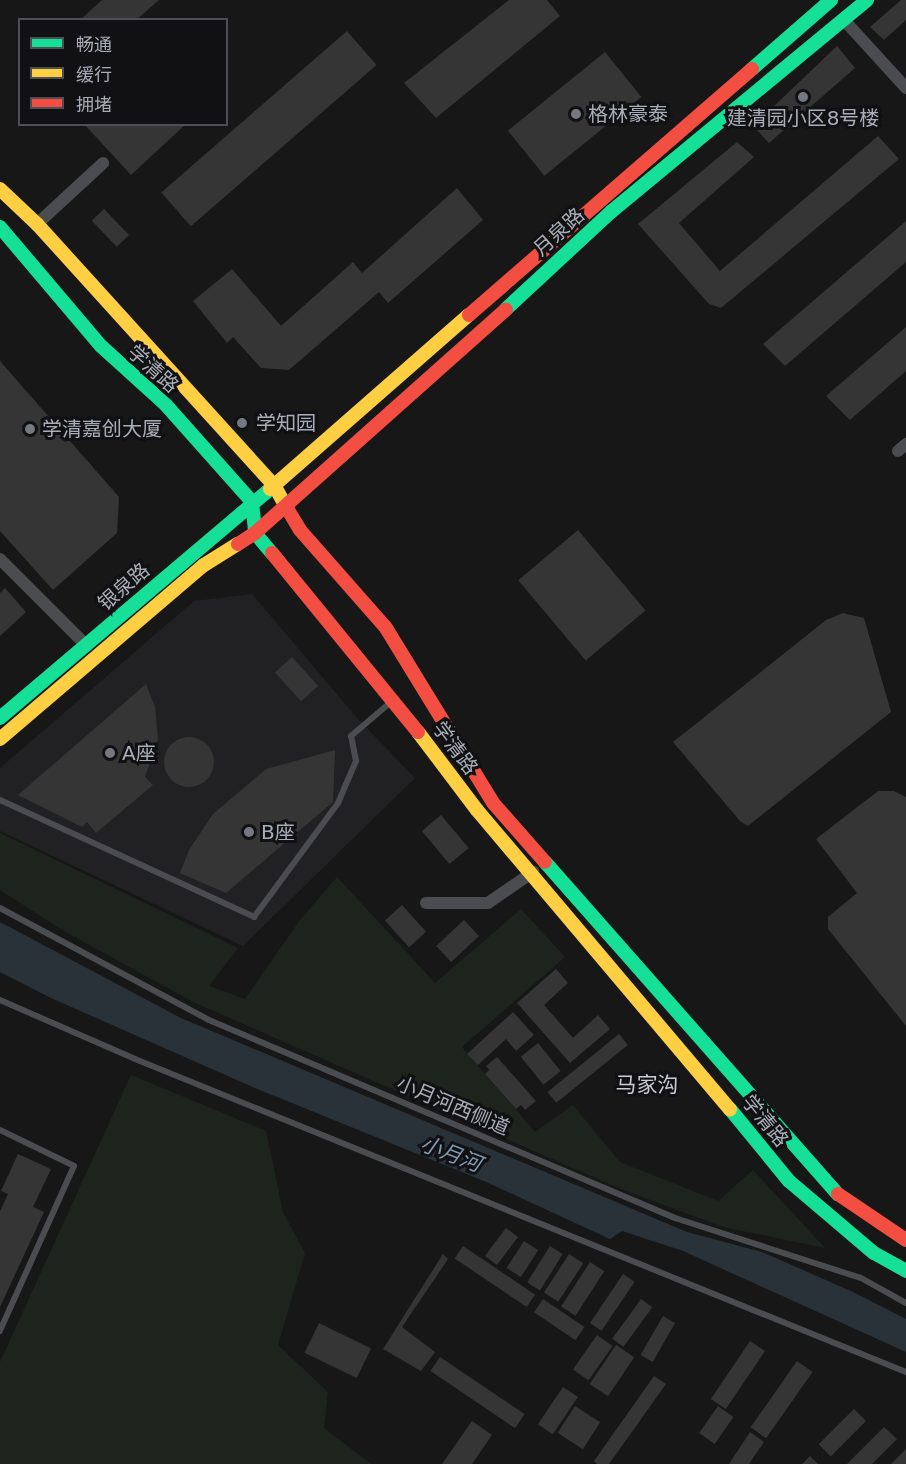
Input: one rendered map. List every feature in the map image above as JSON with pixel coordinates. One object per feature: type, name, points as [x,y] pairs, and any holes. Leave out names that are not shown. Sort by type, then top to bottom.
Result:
[{"type":"main road","name":"月泉路","points":[[255,533],[423,386],[612,211],[867,0]]},
{"type":"main road","name":"月泉路","points":[[274,485],[823,3]]},
{"type":"main road","name":"学清路","points":[[2,188],[274,485],[300,530],[386,628],[494,804],[836,1193],[906,1240]]},
{"type":"main road","name":"学清路","points":[[2,232],[101,346],[166,405],[252,502]]},
{"type":"main road","name":"银泉路","points":[[0,718],[274,485]]},
{"type":"main road","points":[[252,502],[255,533]]},
{"type":"main road","name":"学清路","points":[[255,533],[394,700],[477,810],[533,872],[789,1181],[874,1253],[906,1271]]},
{"type":"main road","name":"银泉路","points":[[0,739],[204,565],[255,533]]},
{"type":"street","points":[[844,20],[906,88]]},
{"type":"street","points":[[37,224],[103,164]]},
{"type":"street","points":[[0,559],[87,646]]},
{"type":"street","points":[[426,903],[488,903],[533,872]]},
{"type":"lane","points":[[0,800],[254,917],[338,803],[356,761],[351,736],[394,700]]},
{"type":"lane","name":"小月河西侧道","points":[[0,908],[209,1020],[675,1218],[861,1278],[906,1303]]},
{"type":"lane","points":[[0,1000],[135,1059],[906,1372]]},
{"type":"lane","points":[[0,1130],[74,1166],[0,1331]]},
{"type":"shaded area","points":[[252,594],[358,719],[415,778],[243,946],[0,831],[0,768],[194,601]]},
{"type":"shaded area","points":[[0,833],[238,948],[209,986],[245,999],[300,920],[337,877],[435,983],[521,909],[565,957],[462,1047],[535,1132],[573,1105],[620,1162],[718,1201],[753,1170],[825,1248],[723,1227],[621,1189],[193,1002],[64,931],[0,890]]},
{"type":"shaded area","points":[[131,1075],[266,1131],[283,1212],[305,1253],[278,1345],[328,1392],[324,1428],[371,1464],[0,1464],[0,1362]]},
{"type":"water","name":"小月河","points":[[0,922],[181,1018],[687,1232],[762,1252],[853,1292],[906,1319],[906,1352],[683,1251],[622,1231],[610,1239],[484,1181],[255,1088],[51,998],[0,972]]},
{"type":"building","points":[[102,0],[159,0],[138,18],[82,18]]},
{"type":"building","points":[[509,0],[547,0],[560,16],[436,118],[404,83]]},
{"type":"building","points":[[901,0],[906,0],[906,20],[884,40],[870,27]]},
{"type":"building","points":[[347,31],[377,65],[191,226],[161,192]]},
{"type":"building","name":"建清园小区8号楼","points":[[837,46],[855,68],[769,143],[753,126]]},
{"type":"building","name":"格林豪泰","points":[[605,52],[642,97],[544,176],[508,131]]},
{"type":"building","points":[[86,126],[184,126],[131,175]]},
{"type":"building","points":[[878,136],[899,159],[721,308],[709,304],[638,224],[737,142],[754,157],[679,223],[720,271]]},
{"type":"building","points":[[457,188],[483,220],[388,303],[379,292],[289,370],[261,368],[233,337],[227,343],[193,301],[232,269],[281,326],[353,262],[362,273]]},
{"type":"building","points":[[104,209],[129,235],[117,247],[92,221]]},
{"type":"building","points":[[906,221],[906,262],[785,366],[763,344]]},
{"type":"building","points":[[906,327],[906,371],[850,420],[826,396]]},
{"type":"building","name":"学清嘉创大厦","points":[[0,361],[119,497],[117,533],[53,590],[0,531]]},
{"type":"building","points":[[578,530],[645,610],[586,661],[518,580]]},
{"type":"building","points":[[5,588],[26,612],[0,636],[0,593]]},
{"type":"building","points":[[843,613],[864,618],[891,712],[748,826],[740,821],[673,742],[826,620]]},
{"type":"building","points":[[292,657],[318,686],[301,701],[275,672]]},
{"type":"building","name":"A座","points":[[146,684],[155,707],[158,739],[145,777],[153,785],[96,833],[87,822],[82,827],[18,795]]},
{"type":"building","points":[[189,737],[207,744],[214,762],[207,780],[189,787],[171,780],[164,762],[171,744]]},
{"type":"building","name":"B座","points":[[335,750],[333,802],[226,893],[180,873],[189,850],[213,814],[266,769]]},
{"type":"building","points":[[878,791],[894,791],[906,797],[906,1026],[828,929],[828,917],[857,893],[816,839]]},
{"type":"building","points":[[441,815],[469,848],[449,864],[422,831]]},
{"type":"building","points":[[402,905],[426,932],[409,947],[385,920]]},
{"type":"building","points":[[464,920],[479,936],[451,962],[436,946]]},
{"type":"building","points":[[556,969],[568,983],[544,1005],[573,1038],[598,1015],[610,1029],[570,1063],[517,1003]]},
{"type":"building","points":[[513,1012],[534,1035],[516,1051],[506,1039],[478,1065],[467,1054]]},
{"type":"building","points":[[619,1034],[628,1045],[556,1103],[548,1092]]},
{"type":"building","points":[[538,1043],[561,1071],[544,1085],[521,1057]]},
{"type":"building","points":[[497,1057],[536,1101],[525,1110],[521,1105],[516,1109],[485,1074],[489,1070],[486,1066]]},
{"type":"building","points":[[18,1154],[51,1169],[33,1207],[44,1212],[0,1307],[0,1211],[8,1194],[1,1191]]},
{"type":"building","points":[[506,1228],[518,1237],[497,1265],[485,1256]]},
{"type":"building","points":[[524,1241],[538,1250],[521,1277],[507,1268]]},
{"type":"building","points":[[463,1246],[535,1295],[527,1307],[455,1258]]},
{"type":"building","points":[[550,1246],[563,1254],[540,1290],[527,1282]]},
{"type":"building","points":[[443,1254],[448,1259],[402,1327],[435,1352],[421,1371],[383,1349]]},
{"type":"building","points":[[569,1254],[583,1263],[558,1302],[544,1293]]},
{"type":"building","points":[[590,1262],[604,1271],[575,1316],[561,1306]]},
{"type":"building","points":[[623,1274],[635,1282],[602,1331],[590,1323]]},
{"type":"building","points":[[543,1299],[584,1327],[576,1340],[534,1312]]},
{"type":"building","points":[[641,1299],[652,1307],[624,1347],[612,1339]]},
{"type":"building","points":[[663,1316],[675,1323],[653,1362],[640,1355]]},
{"type":"building","points":[[319,1323],[371,1348],[357,1378],[305,1353]]},
{"type":"building","points":[[597,1335],[613,1346],[588,1380],[573,1369]]},
{"type":"building","points":[[750,1341],[765,1351],[726,1409],[711,1399]]},
{"type":"building","points":[[616,1345],[634,1357],[608,1396],[590,1384]]},
{"type":"building","points":[[440,1357],[525,1414],[515,1428],[430,1371]]},
{"type":"building","points":[[797,1361],[813,1372],[766,1438],[751,1427]]},
{"type":"building","points":[[654,1376],[666,1384],[609,1464],[597,1464],[594,1461]]},
{"type":"building","points":[[563,1387],[578,1397],[553,1434],[538,1424]]},
{"type":"building","points":[[575,1406],[600,1422],[583,1449],[558,1433]]},
{"type":"building","points":[[718,1406],[734,1417],[715,1444],[699,1433]]},
{"type":"building","points":[[854,1409],[866,1421],[831,1456],[819,1444]]},
{"type":"building","points":[[472,1421],[492,1435],[472,1464],[442,1464]]},
{"type":"building","points":[[884,1427],[897,1439],[872,1464],[847,1464]]},
{"type":"building","points":[[750,1432],[764,1442],[749,1464],[729,1464]]},
{"type":"building","points":[[906,1449],[906,1464],[891,1464]]},
{"type":"building","points":[[810,1456],[818,1464],[802,1464]]},
{"type":"traffic: fast","points":[[752,69],[831,0]]},
{"type":"traffic: fast","points":[[506,309],[612,211],[867,0]]},
{"type":"traffic: fast","points":[[0,227],[101,346],[166,405],[252,502],[255,533],[272,553]]},
{"type":"traffic: fast","points":[[0,718],[270,489]]},
{"type":"traffic: fast","points":[[545,862],[838,1194]]},
{"type":"traffic: fast","points":[[730,1109],[789,1181],[874,1253],[906,1271]]},
{"type":"traffic: slow","points":[[0,189],[37,224],[274,485],[288,510]]},
{"type":"traffic: slow","points":[[270,489],[469,315]]},
{"type":"traffic: slow","points":[[0,739],[204,565],[238,544]]},
{"type":"traffic: slow","points":[[418,732],[477,810],[730,1109]]},
{"type":"traffic: jam","points":[[469,315],[752,69]]},
{"type":"traffic: jam","points":[[238,544],[255,533],[506,309]]},
{"type":"traffic: jam","points":[[288,510],[300,530],[386,628],[494,804],[545,862]]},
{"type":"traffic: jam","points":[[272,553],[418,732]]},
{"type":"traffic: jam","points":[[838,1194],[906,1240]]},
{"type":"place","name":"建清园小区8号楼","points":[[803,97]]},
{"type":"place","name":"格林豪泰","points":[[576,114]]},
{"type":"place","name":"学知园","points":[[242,423]]},
{"type":"place","name":"学清嘉创大厦","points":[[30,429]]},
{"type":"place","name":"A座","points":[[110,753]]},
{"type":"place","name":"B座","points":[[249,832]]},
{"type":"district","name":"马家沟","points":[[647,1085]]}]
